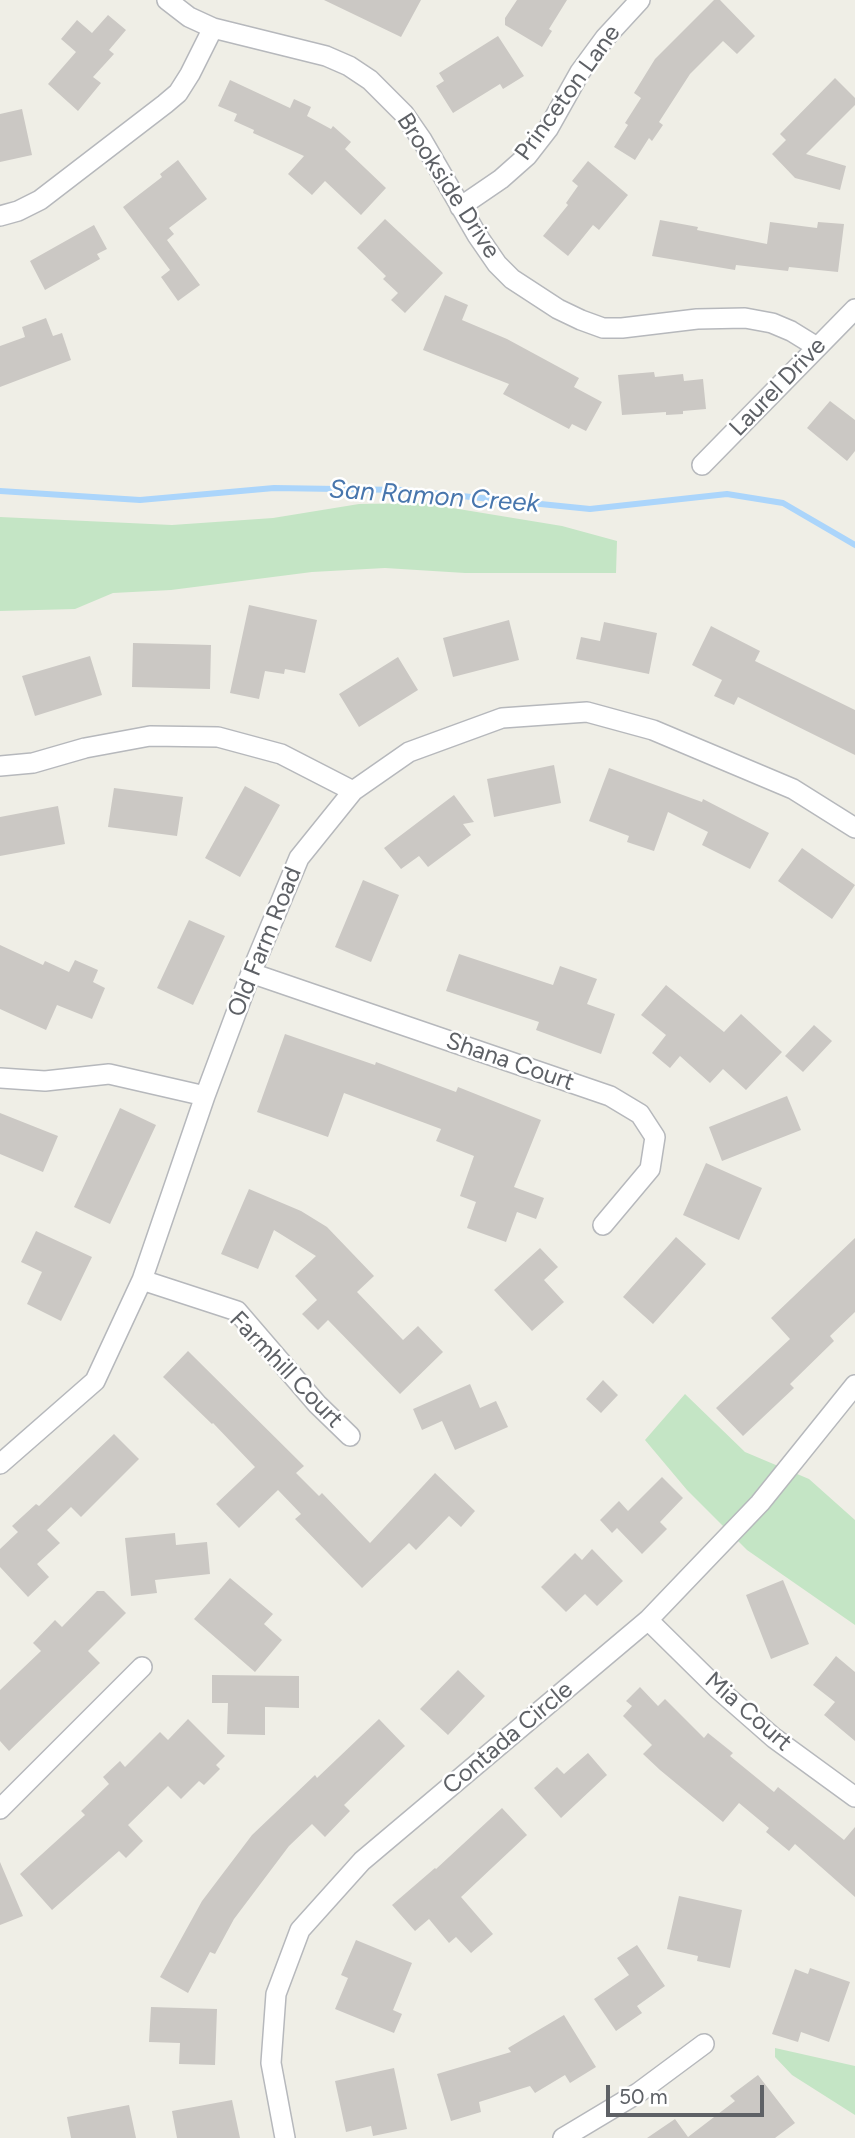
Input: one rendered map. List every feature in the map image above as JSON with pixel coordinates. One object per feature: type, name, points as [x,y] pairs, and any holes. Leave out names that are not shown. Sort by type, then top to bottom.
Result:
[{"type":"street","name":"Brookside Drive","points":[[167,0],[189,17],[213,28],[315,52],[349,66],[370,80],[404,114],[422,139],[460,207],[497,264],[532,293],[581,320],[603,328],[622,328],[697,319],[745,318],[772,323],[817,347]]},
{"type":"street","name":"Princeton Lane","points":[[460,207],[501,179],[527,156],[548,129],[580,72],[605,38],[639,0]]},
{"type":"street","points":[[0,216],[40,200],[166,104],[178,93],[190,74],[213,28]]},
{"type":"street","name":"Laurel Drive","points":[[702,465],[855,309]]},
{"type":"street","name":"Old Farm Road","points":[[0,1464],[95,1381],[142,1280],[205,1096],[251,973],[299,858],[353,791],[409,752],[502,718],[587,712],[653,730],[793,789],[855,828]]},
{"type":"street","points":[[0,766],[33,763],[85,748],[150,736],[218,737],[281,754],[353,791]]},
{"type":"street","name":"Shana Court","points":[[251,973],[610,1096],[640,1114],[655,1137],[650,1169],[603,1225]]},
{"type":"street","points":[[0,1078],[45,1082],[109,1074],[205,1096]]},
{"type":"street","name":"Farmhill Court","points":[[142,1280],[237,1311],[317,1405],[350,1436]]},
{"type":"street","name":"Contada Circle","points":[[285,2138],[271,2063],[276,1994],[300,1930],[362,1861],[648,1620],[760,1503],[855,1385]]},
{"type":"street","name":"Mia Court","points":[[648,1620],[774,1738],[855,1797]]},
{"type":"street","points":[[0,1809],[142,1667]]},
{"type":"street","points":[[563,2138],[638,2092],[704,2043]]},
{"type":"green space","points":[[422,503],[562,526],[617,541],[616,573],[465,573],[385,568],[312,572],[171,590],[113,593],[75,609],[0,611],[0,517],[172,525],[273,518],[359,504]]},
{"type":"green space","points":[[685,1394],[745,1452],[809,1479],[855,1520],[855,1625],[747,1550],[687,1490],[645,1440]]},
{"type":"green space","points":[[775,2048],[855,2066],[855,2115],[792,2075],[775,2057]]},
{"type":"building","points":[[324,0],[421,0],[401,37]]},
{"type":"building","points":[[517,0],[567,0],[549,29],[552,31],[542,47],[505,25],[505,18]]},
{"type":"building","points":[[714,0],[720,0],[755,36],[737,54],[723,41],[690,74],[659,122],[663,125],[652,141],[649,138],[635,160],[614,147],[641,98],[634,93],[655,59]]},
{"type":"building","points":[[108,15],[126,30],[109,50],[114,54],[93,77],[101,83],[78,111],[48,84],[76,52],[61,39],[77,20],[92,33]]},
{"type":"building","points":[[498,36],[524,76],[503,89],[500,84],[453,113],[436,86],[444,81],[439,73]]},
{"type":"building","points":[[835,78],[855,98],[855,105],[806,154],[846,166],[840,190],[795,178],[772,154],[786,140],[780,134]]},
{"type":"building","points":[[230,80],[290,108],[294,99],[311,107],[307,116],[331,129],[333,126],[351,142],[345,149],[386,188],[361,215],[325,181],[312,195],[288,174],[304,156],[253,133],[254,130],[234,121],[237,114],[218,106]]},
{"type":"building","points":[[22,109],[32,155],[0,162],[0,114]]},
{"type":"building","points":[[178,160],[207,199],[169,228],[174,234],[167,240],[200,285],[178,301],[161,277],[170,270],[123,207],[162,177],[160,174]]},
{"type":"building","points":[[588,161],[628,195],[599,230],[593,225],[568,256],[543,236],[568,205],[566,203],[578,186],[572,181]]},
{"type":"building","points":[[385,219],[443,273],[405,313],[391,300],[398,293],[383,279],[386,276],[357,248]]},
{"type":"building","points":[[660,220],[767,244],[770,222],[817,228],[818,222],[844,224],[838,272],[789,267],[788,271],[736,265],[735,270],[652,256]]},
{"type":"building","points":[[94,225],[107,249],[97,254],[100,259],[45,290],[30,261]]},
{"type":"building","points":[[445,295],[468,305],[462,320],[507,339],[579,378],[574,387],[602,402],[586,431],[572,424],[569,429],[503,394],[509,384],[423,350]]},
{"type":"building","points":[[46,318],[53,336],[62,333],[71,360],[0,387],[0,346],[25,337],[22,327]]},
{"type":"building","points":[[654,372],[655,377],[683,374],[684,381],[703,379],[706,409],[683,411],[683,414],[666,415],[666,412],[622,415],[618,375]]},
{"type":"building","points":[[830,401],[855,420],[855,451],[847,461],[807,428]]},
{"type":"building","points":[[249,605],[317,620],[305,673],[285,669],[284,674],[265,671],[259,699],[230,693]]},
{"type":"building","points":[[509,620],[519,660],[453,677],[443,638]]},
{"type":"building","points":[[604,622],[657,633],[649,674],[576,659],[581,637],[600,641]]},
{"type":"building","points":[[711,626],[760,651],[755,661],[855,710],[855,755],[738,697],[734,705],[714,696],[722,680],[692,665]]},
{"type":"building","points":[[133,643],[211,645],[210,689],[132,687]]},
{"type":"building","points":[[90,656],[102,695],[35,716],[22,676]]},
{"type":"building","points":[[398,657],[418,690],[359,727],[339,694]]},
{"type":"building","points":[[554,765],[561,803],[494,817],[487,779]]},
{"type":"building","points":[[609,768],[702,802],[703,799],[769,833],[750,869],[702,845],[708,832],[668,812],[654,851],[627,842],[629,836],[589,821]]},
{"type":"building","points":[[245,786],[280,805],[240,877],[205,858]]},
{"type":"building","points":[[114,788],[183,797],[177,836],[108,827]]},
{"type":"building","points":[[454,795],[474,822],[463,824],[471,835],[428,867],[419,856],[401,869],[384,848]]},
{"type":"building","points":[[58,806],[65,844],[0,856],[0,817]]},
{"type":"building","points":[[802,848],[855,885],[832,919],[778,881]]},
{"type":"building","points":[[363,880],[399,895],[371,962],[335,947]]},
{"type":"building","points":[[189,920],[225,936],[193,1005],[157,988]]},
{"type":"building","points":[[0,945],[43,965],[45,961],[69,972],[75,960],[98,970],[93,982],[105,988],[92,1019],[57,1005],[46,1030],[0,1009]]},
{"type":"building","points":[[459,954],[553,985],[560,966],[597,979],[587,1004],[615,1014],[601,1054],[536,1030],[539,1022],[446,991]]},
{"type":"building","points":[[666,985],[724,1032],[741,1014],[782,1052],[746,1090],[723,1069],[710,1083],[680,1056],[670,1068],[652,1053],[666,1035],[641,1015]]},
{"type":"building","points":[[814,1025],[832,1041],[803,1072],[785,1056]]},
{"type":"building","points":[[285,1034],[375,1065],[376,1062],[456,1092],[458,1087],[541,1120],[514,1187],[544,1198],[536,1219],[517,1212],[506,1242],[467,1228],[476,1202],[460,1196],[474,1156],[436,1141],[441,1129],[344,1093],[328,1137],[257,1112]]},
{"type":"building","points":[[787,1096],[801,1130],[722,1161],[709,1127]]},
{"type":"building","points":[[120,1108],[156,1125],[110,1224],[74,1207]]},
{"type":"building","points":[[0,1113],[58,1136],[43,1172],[0,1154]]},
{"type":"building","points":[[706,1163],[762,1188],[739,1240],[683,1215]]},
{"type":"building","points":[[249,1189],[301,1211],[327,1227],[374,1276],[357,1292],[403,1340],[418,1326],[443,1352],[400,1394],[328,1320],[318,1330],[302,1314],[317,1300],[295,1276],[316,1256],[274,1230],[258,1269],[221,1254]]},
{"type":"building","points":[[36,1231],[92,1257],[61,1321],[27,1304],[42,1272],[21,1262]]},
{"type":"building","points":[[676,1237],[706,1264],[653,1324],[623,1297]]},
{"type":"building","points":[[855,1238],[855,1312],[830,1336],[834,1341],[790,1384],[794,1388],[743,1436],[716,1408],[790,1339],[771,1318]]},
{"type":"building","points":[[540,1248],[558,1267],[544,1280],[564,1302],[532,1331],[494,1290]]},
{"type":"building","points":[[188,1351],[304,1466],[296,1473],[319,1496],[322,1493],[370,1543],[435,1473],[475,1511],[461,1527],[449,1516],[416,1550],[409,1543],[362,1588],[295,1519],[301,1514],[278,1490],[239,1528],[216,1504],[255,1467],[163,1377]]},
{"type":"building","points":[[603,1380],[618,1395],[601,1413],[586,1399]]},
{"type":"building","points":[[470,1384],[480,1408],[496,1401],[508,1427],[455,1450],[442,1421],[422,1430],[413,1409]]},
{"type":"building","points":[[114,1434],[139,1459],[81,1517],[71,1507],[47,1530],[60,1543],[37,1564],[49,1577],[28,1597],[0,1567],[0,1549],[18,1532],[12,1526],[36,1504],[39,1506]]},
{"type":"building","points":[[662,1477],[683,1498],[660,1522],[667,1529],[642,1554],[617,1528],[612,1533],[600,1520],[619,1501],[628,1511]]},
{"type":"building","points":[[175,1533],[176,1545],[207,1542],[210,1574],[155,1580],[157,1593],[131,1596],[125,1538]]},
{"type":"building","points":[[592,1549],[623,1581],[597,1606],[585,1594],[566,1612],[541,1587],[575,1553],[582,1560]]},
{"type":"building","points":[[230,1578],[273,1614],[264,1624],[282,1640],[255,1672],[194,1619]]},
{"type":"building","points":[[783,1580],[809,1644],[771,1659],[746,1595]]},
{"type":"building","points":[[97,1591],[104,1591],[126,1613],[88,1651],[100,1663],[9,1751],[0,1741],[0,1690],[41,1651],[33,1643],[55,1620],[62,1627]]},
{"type":"building","points":[[836,1656],[855,1672],[855,1741],[824,1715],[835,1702],[813,1685]]},
{"type":"building","points":[[458,1670],[485,1696],[448,1735],[420,1709]]},
{"type":"building","points":[[212,1675],[299,1676],[299,1708],[265,1707],[265,1735],[227,1734],[228,1703],[212,1703]]},
{"type":"building","points":[[640,1687],[658,1706],[665,1699],[704,1738],[708,1733],[733,1753],[730,1756],[774,1792],[778,1787],[844,1840],[855,1827],[855,1897],[795,1844],[789,1851],[766,1832],[769,1828],[739,1803],[723,1822],[643,1754],[652,1745],[623,1716],[632,1706],[626,1701]]},
{"type":"building","points":[[188,1719],[225,1756],[216,1765],[220,1769],[204,1785],[199,1781],[181,1799],[168,1786],[128,1825],[143,1841],[126,1858],[119,1851],[52,1910],[20,1874],[85,1815],[81,1811],[109,1784],[103,1777],[120,1761],[125,1767],[160,1732],[168,1740]]},
{"type":"building","points":[[379,1719],[405,1746],[344,1805],[350,1811],[325,1837],[312,1824],[289,1846],[234,1919],[215,1954],[210,1952],[188,1993],[160,1977],[202,1901],[252,1835]]},
{"type":"building","points":[[588,1753],[607,1775],[561,1818],[534,1788],[557,1767],[564,1774]]},
{"type":"building","points":[[502,1808],[527,1835],[461,1897],[493,1934],[471,1953],[456,1937],[449,1943],[429,1919],[415,1931],[392,1905],[436,1869]]},
{"type":"building","points":[[0,1862],[23,1916],[0,1925]]},
{"type":"building","points":[[679,1896],[742,1910],[730,1968],[697,1961],[698,1956],[667,1949]]},
{"type":"building","points":[[356,1940],[412,1963],[393,2010],[402,2014],[394,2033],[335,2009],[348,1978],[341,1975]]},
{"type":"building","points":[[637,1945],[665,1986],[637,2006],[642,2013],[616,2031],[594,1999],[629,1975],[617,1958]]},
{"type":"building","points":[[810,1968],[850,1982],[829,2042],[801,2032],[798,2042],[772,2034],[795,1969],[808,1974]]},
{"type":"building","points":[[151,2007],[217,2009],[215,2065],[179,2064],[180,2043],[149,2042]]},
{"type":"building","points":[[564,2015],[596,2067],[570,2083],[565,2075],[535,2093],[530,2086],[479,2102],[481,2112],[451,2121],[437,2074],[511,2052],[508,2048]]},
{"type":"building","points":[[394,2068],[407,2129],[373,2136],[371,2126],[346,2132],[335,2081]]},
{"type":"building","points":[[758,2075],[795,2123],[775,2138],[647,2138],[675,2119],[688,2137],[735,2101],[730,2096]]},
{"type":"building","points":[[232,2100],[240,2138],[177,2138],[172,2111]]},
{"type":"building","points":[[129,2105],[136,2138],[71,2138],[67,2117]]},
{"type":"waterway","name":"San Ramon Creek","points":[[0,491],[140,500],[274,488],[402,490],[590,509],[727,494],[783,503],[855,545]]}]
